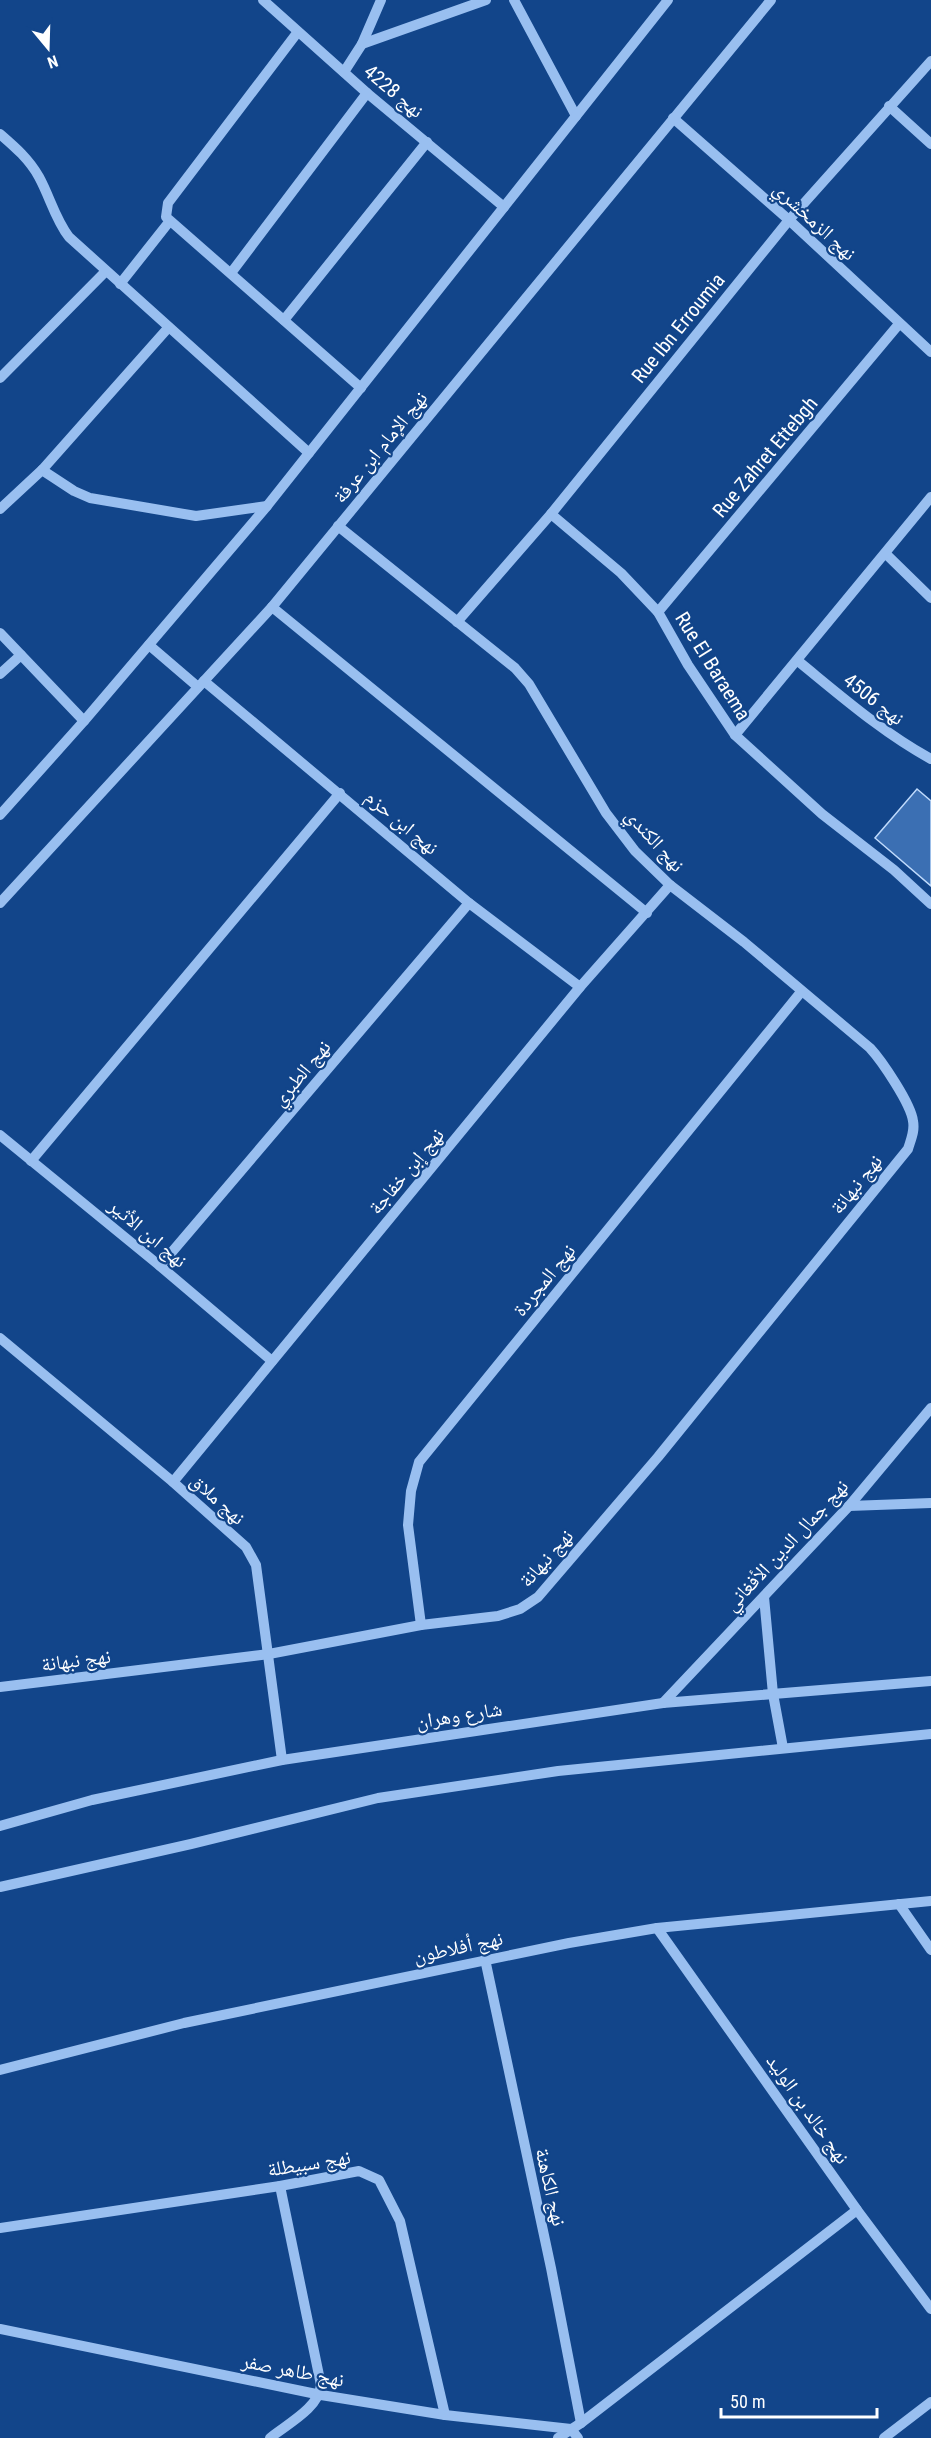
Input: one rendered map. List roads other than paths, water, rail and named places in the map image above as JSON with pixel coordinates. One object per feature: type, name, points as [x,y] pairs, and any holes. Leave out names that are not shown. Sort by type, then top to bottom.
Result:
[{"type":"street","name":"نهج 4228","points":[[263,0],[297,33],[504,207]]},
{"type":"street","points":[[344,72],[362,44],[381,0]]},
{"type":"street","points":[[362,44],[486,0]]},
{"type":"street","points":[[514,0],[576,116]]},
{"type":"street","points":[[0,815],[84,721],[267,506],[668,0]]},
{"type":"street","name":"نهج الإمام ابن عرفة","points":[[0,903],[272,607],[771,0]]},
{"type":"street","points":[[297,33],[168,203],[166,217],[361,388]]},
{"type":"street","name":"Rue Ibn Erroumia","points":[[458,622],[551,514],[789,220],[931,61]]},
{"type":"street","points":[[231,273],[367,93]]},
{"type":"street","points":[[889,106],[931,144]]},
{"type":"street","name":"نهج الزمخشري","points":[[673,118],[789,220],[931,352]]},
{"type":"street","points":[[0,134],[20,151],[38,176],[56,216],[69,237],[309,453]]},
{"type":"street","points":[[284,320],[427,142]]},
{"type":"street","points":[[120,284],[170,222]]},
{"type":"street","points":[[0,378],[106,271]]},
{"type":"street","name":"Rue Zahret Ettebgh","points":[[658,612],[899,324]]},
{"type":"street","points":[[0,510],[42,470],[168,328]]},
{"type":"street","points":[[42,470],[74,491],[90,498],[196,516],[267,506]]},
{"type":"street","points":[[735,735],[931,497]]},
{"type":"street","name":"Rue El Baraema","points":[[551,514],[621,573],[658,612],[688,665],[735,735],[822,814],[894,870],[931,904]]},
{"type":"street","name":"نهج الكندي","points":[[338,526],[515,668],[529,684],[622,836],[670,885],[744,942],[801,992],[860,1038],[881,1060],[913,1119],[914,1132],[908,1149]]},
{"type":"street","points":[[886,554],[931,598]]},
{"type":"street","points":[[272,607],[647,913]]},
{"type":"street","points":[[0,633],[84,721]]},
{"type":"street","name":"نهج ابن حزم","points":[[148,645],[340,793],[469,903],[580,987]]},
{"type":"street","points":[[0,674],[21,655]]},
{"type":"street","name":"نهج 4506","points":[[798,661],[875,724],[900,742],[931,759]]},
{"type":"street","points":[[32,1161],[340,793]]},
{"type":"street","name":"نهج إبن خفاجة","points":[[173,1482],[580,987],[670,885]]},
{"type":"street","name":"نهج الطبري","points":[[160,1266],[469,903]]},
{"type":"street","name":"نهج المجردة","points":[[421,1625],[408,1526],[411,1491],[419,1462],[801,992]]},
{"type":"street","name":"نهج ابن الأثير","points":[[0,1135],[160,1266],[272,1362]]},
{"type":"street","name":"نهج نبهانة","points":[[0,1687],[268,1654],[421,1625],[498,1616],[520,1609],[538,1597],[658,1457],[908,1149]]},
{"type":"street","name":"نهج ملاق","points":[[0,1338],[173,1482],[246,1547],[255,1565],[282,1760]]},
{"type":"street","name":"نهج جمال الدين الأفغاني","points":[[663,1703],[849,1506],[931,1408]]},
{"type":"street","points":[[849,1506],[931,1503]]},
{"type":"street","points":[[764,1597],[773,1694],[783,1748]]},
{"type":"street","name":"شارع وهران","points":[[0,1826],[92,1800],[282,1760],[663,1703],[931,1682]]},
{"type":"street","points":[[0,1887],[378,1798],[558,1771],[931,1734]]},
{"type":"street","name":"نهج أفلاطون","points":[[0,2070],[184,2023],[485,1959],[657,1928],[931,1901]]},
{"type":"street","points":[[898,1904],[931,1950]]},
{"type":"street","name":"نهج خالد بن الوليد","points":[[657,1928],[857,2210],[931,2309]]},
{"type":"street","name":"نهج الكاهنة","points":[[485,1959],[551,2268],[577,2430]]},
{"type":"street","name":"نهج سبيطلة","points":[[0,2229],[280,2186],[359,2171],[378,2180],[400,2221],[445,2415]]},
{"type":"street","points":[[270,2438],[321,2395],[321,2385],[280,2186]]},
{"type":"street","points":[[558,2438],[577,2430],[857,2210]]},
{"type":"street","name":"نهج طاهر صفر","points":[[0,2329],[321,2395],[445,2415],[577,2430]]},
{"type":"street","points":[[884,2438],[931,2403]]}]
